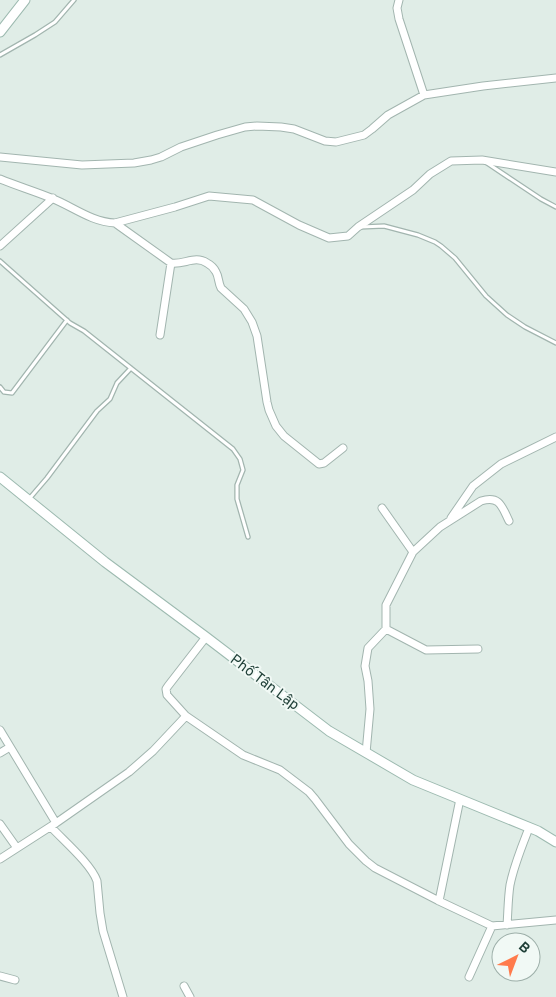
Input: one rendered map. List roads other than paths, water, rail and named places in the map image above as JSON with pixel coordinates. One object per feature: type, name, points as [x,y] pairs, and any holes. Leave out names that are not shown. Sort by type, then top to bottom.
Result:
[{"type":"main road","points":[[0,32],[25,0]]},
{"type":"main road","name":"Phố Tân Lập","points":[[0,477],[105,562],[206,636],[329,731],[413,780],[538,831],[556,842]]},
{"type":"street","points":[[399,0],[398,19],[424,95]]},
{"type":"street","points":[[0,157],[82,165],[134,163],[161,157],[194,142],[225,132],[257,126],[294,129],[326,141],[336,142],[364,135],[388,115],[424,95],[482,86],[556,78]]},
{"type":"street","points":[[0,179],[53,198],[97,219],[115,223],[209,196],[253,200],[329,238],[348,236],[358,227],[413,190],[430,174],[451,160],[482,160],[556,172]]},
{"type":"street","points":[[0,246],[53,198]]},
{"type":"street","points":[[115,223],[171,263],[180,264],[197,260],[204,261],[215,270],[220,288],[238,303],[249,316],[257,336],[269,410],[279,431],[319,464],[343,448]]},
{"type":"street","points":[[160,335],[171,263]]},
{"type":"street","points":[[449,520],[473,486],[494,469],[556,437]]},
{"type":"street","points":[[366,753],[370,709],[365,666],[368,648],[386,629],[386,605],[413,552],[440,526],[481,501],[488,499],[498,502],[502,506],[508,521]]},
{"type":"street","points":[[382,508],[413,552]]},
{"type":"street","points":[[386,629],[426,650],[478,650]]},
{"type":"street","points":[[206,636],[166,689],[167,695],[186,716],[243,755],[273,766],[286,774],[315,799],[349,844],[375,868],[492,926],[556,920]]},
{"type":"street","points":[[0,859],[54,825],[129,772],[153,751],[186,716]]},
{"type":"street","points":[[0,730],[54,825],[96,876],[103,931],[123,997]]},
{"type":"street","points":[[0,753],[10,747]]},
{"type":"street","points":[[439,901],[460,799]]},
{"type":"street","points":[[0,824],[18,848]]},
{"type":"street","points":[[507,925],[511,883],[529,828]]},
{"type":"street","points":[[469,977],[492,926]]},
{"type":"street","points":[[0,976],[15,980]]},
{"type":"street","points":[[184,986],[190,997]]},
{"type":"lane","points":[[0,55],[35,36],[54,22],[74,0]]},
{"type":"lane","points":[[482,160],[556,207]]},
{"type":"lane","points":[[358,227],[384,226],[418,234],[435,242],[455,258],[486,296],[507,315],[525,328],[556,343]]},
{"type":"lane","points":[[0,261],[67,320],[84,331],[233,449],[240,459],[243,470],[237,485],[237,499],[248,537]]},
{"type":"lane","points":[[0,387],[4,392],[12,393],[67,320]]},
{"type":"lane","points":[[28,500],[98,411],[110,399],[117,383],[131,368]]}]
